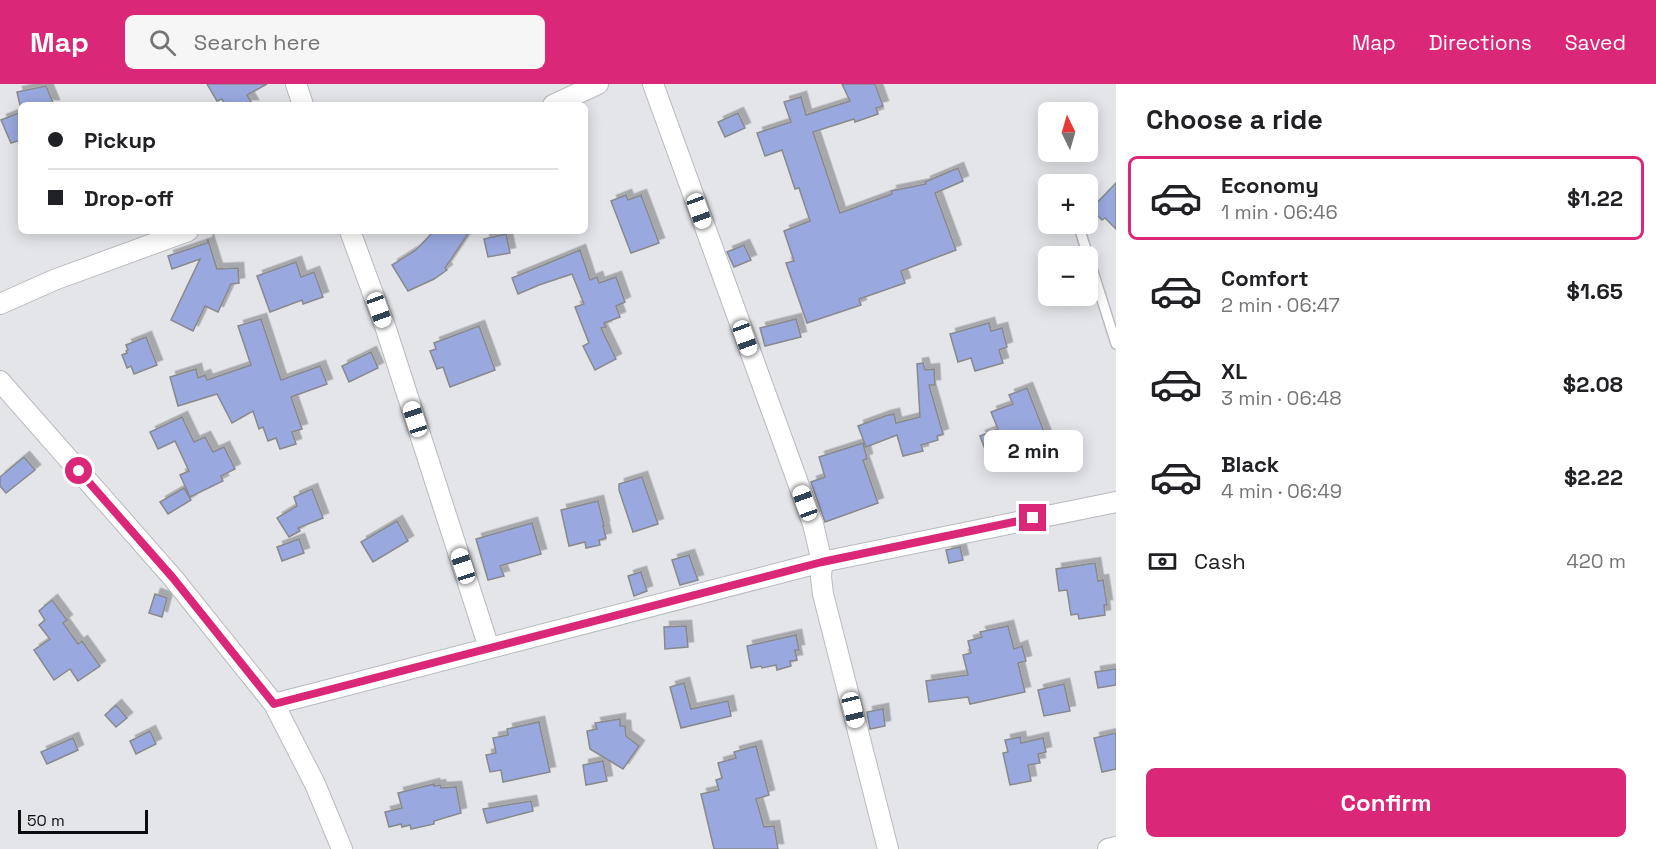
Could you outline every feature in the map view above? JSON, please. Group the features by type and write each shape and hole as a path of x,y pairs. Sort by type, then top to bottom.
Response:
{"street":[{"path":"296,84 302,102"},
{"path":"560,102 598,84"},
{"path":"653,84 813,524 822,562 823,594 888,849"},
{"path":"0,304 54,280 180,234"},
{"path":"351,234 386,329 489,648"},
{"path":"0,381 173,578 274,704 315,784 342,849"},
{"path":"274,704 822,562 1116,502"},
{"path":"1108,849 1116,847"}],"lane":[{"path":"1081,234 1116,344"}],"building":[{"path":"207,84 267,84 247,95 251,102 224,102 222,99 217,101"},
{"path":"842,84 875,84 883,106 876,108 878,114 813,132 840,213 892,194 891,191 926,184 925,182 958,168 963,181 935,193 956,250 901,271 905,283 859,299 861,305 807,323 786,263 794,261 784,231 810,221 799,188 795,189 782,150 765,156 757,133 791,122 784,102 801,97 806,115 850,101"},
{"path":"46,86 53,102 19,102 17,92"},
{"path":"18,113 18,141 11,143 1,120"},
{"path":"738,113 745,128 725,137 718,122"},
{"path":"1116,183 1116,229 1105,218 1102,220 1098,216 1098,202"},
{"path":"626,195 628,200 641,195 659,243 631,253 611,201"},
{"path":"431,234 468,234 445,268 447,270 408,291 392,265 416,250"},
{"path":"506,234 510,253 488,257 484,239"},
{"path":"208,240 217,269 238,268 239,283 231,284 218,312 205,306 193,331 171,320 200,259 172,269 168,256 207,243"},
{"path":"744,245 751,260 734,267 727,252"},
{"path":"580,250 590,280 597,277 599,283 616,277 625,302 616,306 620,317 604,323 606,327 601,328 616,359 595,370 583,346 589,343 575,307 584,304 572,274 518,294 512,278"},
{"path":"296,262 301,277 314,272 323,297 303,304 302,300 270,312 257,276"},
{"path":"261,319 281,380 320,366 327,384 291,397 302,429 292,432 296,444 280,449 276,438 268,441 263,427 259,429 253,411 232,423 217,394 178,406 170,377 196,369 198,378 205,375 207,380 251,365 238,326"},
{"path":"796,319 801,337 765,346 760,328"},
{"path":"989,323 991,331 1002,328 1007,347 999,350 1003,363 975,371 971,358 958,362 950,334"},
{"path":"479,326 495,370 450,387 443,367 437,369 430,351 436,349 434,343"},
{"path":"146,337 157,365 134,374 131,366 127,368 122,355 127,353 126,345"},
{"path":"371,352 378,368 349,382 342,366"},
{"path":"923,363 925,370 934,369 935,385 929,385 943,434 937,436 938,440 921,445 923,451 903,456 897,435 866,447 858,426 894,414 896,423 920,417 917,364"},
{"path":"1027,388 1048,442 1021,452 1020,448 989,460 980,436 998,429 991,412 1013,404 1009,395"},
{"path":"182,417 194,442 205,437 213,452 224,447 235,469 221,476 223,481 190,497 180,475 189,471 175,441 158,449 150,432"},
{"path":"863,443 867,459 863,460 878,503 825,522 811,482 825,477 819,457"},
{"path":"24,457 35,470 6,493 0,486 0,477"},
{"path":"642,477 658,524 633,532 619,484"},
{"path":"184,488 191,500 168,514 160,502"},
{"path":"312,489 323,518 298,528 300,531 289,537 277,518 297,506 294,497"},
{"path":"598,501 606,538 599,540 600,545 586,548 585,542 569,546 561,510"},
{"path":"397,521 408,541 373,562 361,542"},
{"path":"532,523 541,554 500,566 504,576 488,580 476,539"},
{"path":"299,539 304,553 282,561 277,547"},
{"path":"960,547 963,560 949,563 946,550"},
{"path":"689,555 698,580 680,585 672,560"},
{"path":"1095,563 1098,581 1103,580 1107,605 1104,605 1105,615 1079,619 1078,614 1071,615 1067,590 1059,591 1056,569"},
{"path":"641,572 647,591 634,596 628,576"},
{"path":"155,594 167,598 162,617 149,613"},
{"path":"52,600 67,620 63,623 78,644 82,641 100,666 78,681 70,669 54,680 34,650 50,639 39,625 45,620 39,611"},
{"path":"686,626 688,647 665,649 664,627"},
{"path":"1008,626 1014,649 1022,646 1026,661 1018,663 1025,692 970,704 968,697 929,702 926,681 968,675 963,655 971,653 968,641 982,637 980,632"},
{"path":"796,635 799,650 795,650 797,660 790,661 791,666 777,670 776,665 751,668 747,646"},
{"path":"1116,669 1116,685 1098,688 1095,672"},
{"path":"684,683 691,709 728,701 731,716 681,728 670,687"},
{"path":"1064,684 1070,711 1044,716 1038,690"},
{"path":"116,705 127,718 116,727 105,715"},
{"path":"883,709 885,726 870,729 867,712"},
{"path":"620,719 620,726 625,726 626,736 639,746 623,769 590,749 587,731 597,729 595,723"},
{"path":"539,722 550,772 503,782 501,770 490,772 486,755 496,753 493,738 508,735 507,729"},
{"path":"150,731 156,744 136,754 130,741"},
{"path":"1116,733 1116,769 1102,772 1094,738"},
{"path":"1020,737 1021,743 1043,738 1046,752 1038,754 1040,763 1028,765 1031,781 1010,785 1003,753 1008,752 1005,740"},
{"path":"73,738 78,750 47,764 41,752"},
{"path":"756,746 769,795 756,799 764,827 774,826 778,849 714,849 701,794 719,790 716,780 722,778 718,763 736,758 734,752"},
{"path":"603,761 607,781 586,785 583,765"},
{"path":"434,784 434,786 440,785 441,788 456,787 461,813 434,821 434,824 411,829 410,825 402,827 401,824 389,827 385,812 402,808 398,793"},
{"path":"531,801 533,811 487,823 483,809"}],"route":[{"path":"79,471 173,578 274,704 822,562 1033,518"}]}
